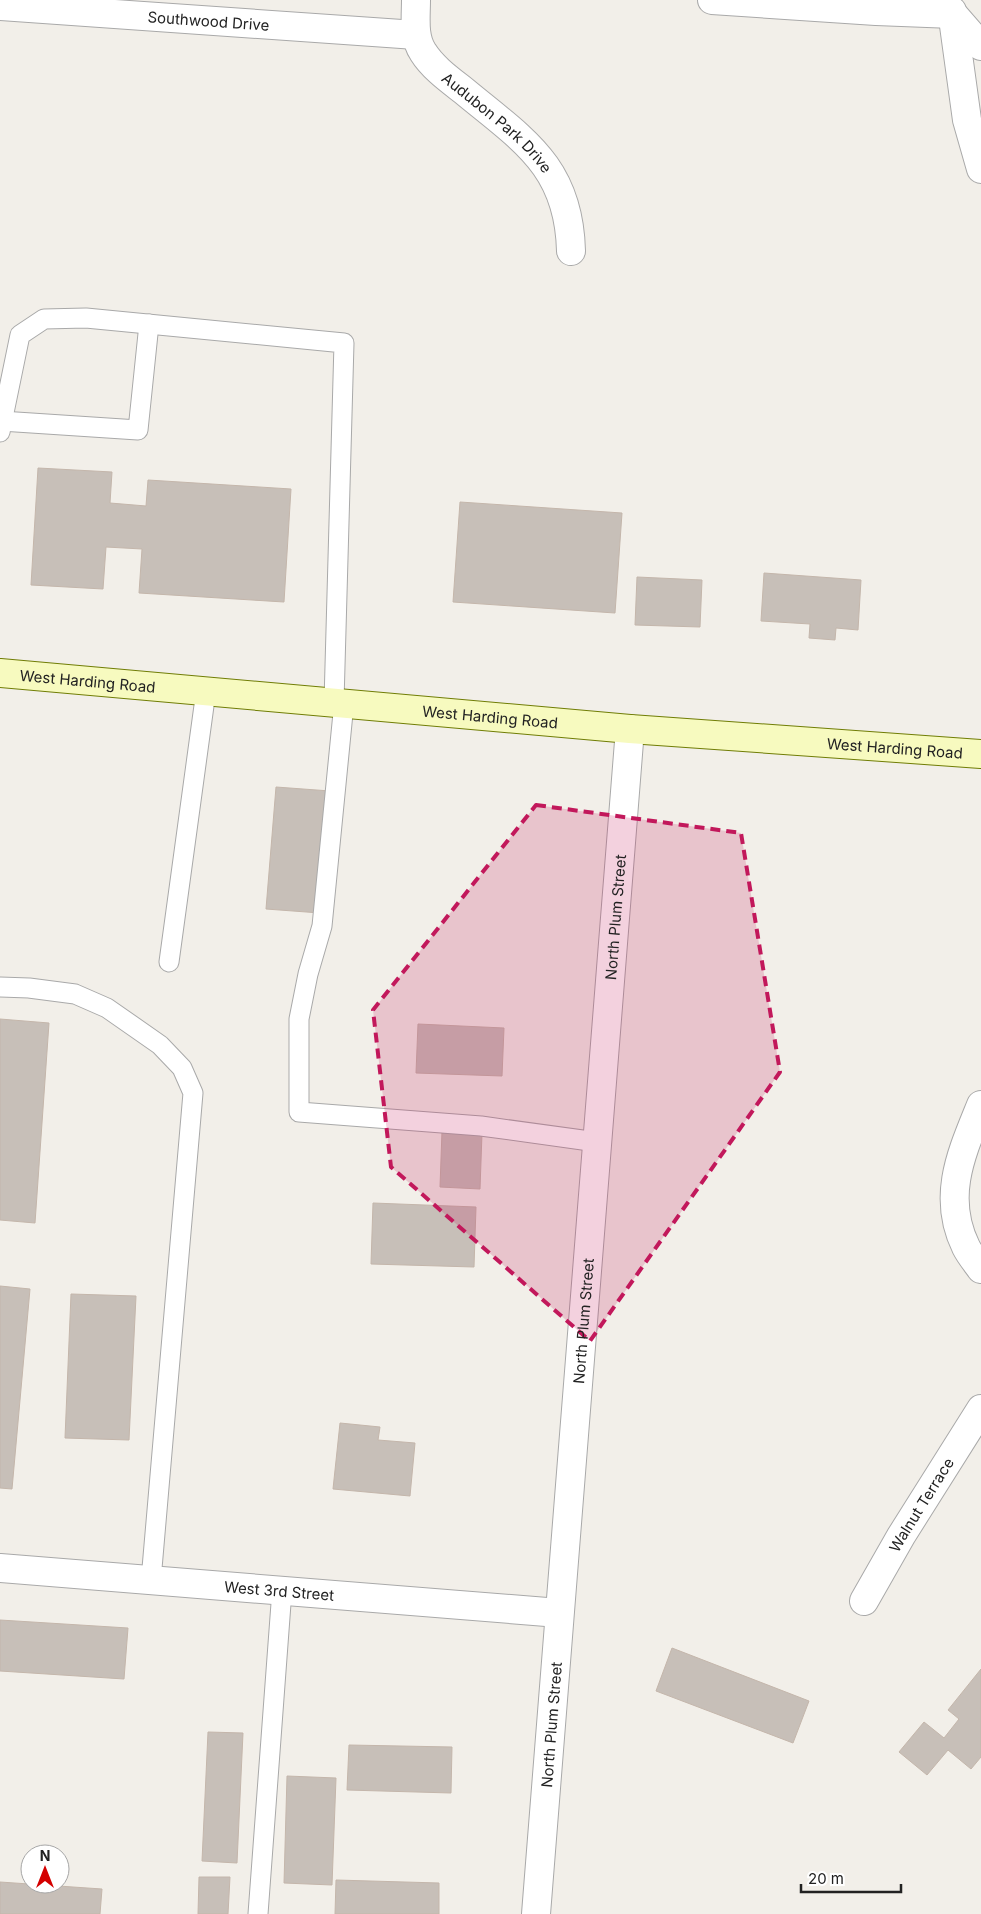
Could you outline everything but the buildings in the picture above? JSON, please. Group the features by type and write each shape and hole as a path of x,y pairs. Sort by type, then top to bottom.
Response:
{"street":[{"name":"Audubon Park Drive","path":"416,0 416,35 422,52 441,73 526,142 549,168 564,197 571,232 571,251"},
{"path":"712,0 876,11 952,7"},
{"name":"Southwood Drive","path":"0,6 416,35"},
{"path":"952,7 981,46"},
{"path":"952,7 967,120 981,169"},
{"name":"West Harding Road","path":"0,673 630,728 981,754"},
{"name":"North Plum Street","path":"536,1914 630,728"},
{"path":"981,1105 960,1159 954,1191 956,1220 966,1247 981,1270"},
{"name":"Walnut Terrace","path":"864,1601 901,1536 981,1409"},
{"name":"West 3rd Street","path":"0,1568 559,1613"}],"lane":[{"path":"149,324 138,430 1,427 20,335 44,319 86,318 149,324 344,343 339,703 322,926 308,974 299,1019 299,1112 481,1126 597,1142"},
{"path":"169,962 206,691"},
{"path":"0,987 29,988 75,994 107,1008 160,1046 182,1068 193,1093 151,1580"},
{"path":"258,1914 282,1590"}],"highlighted area":[{"path":"536,805 741,833 780,1072 590,1341 391,1167 373,1010"}]}
